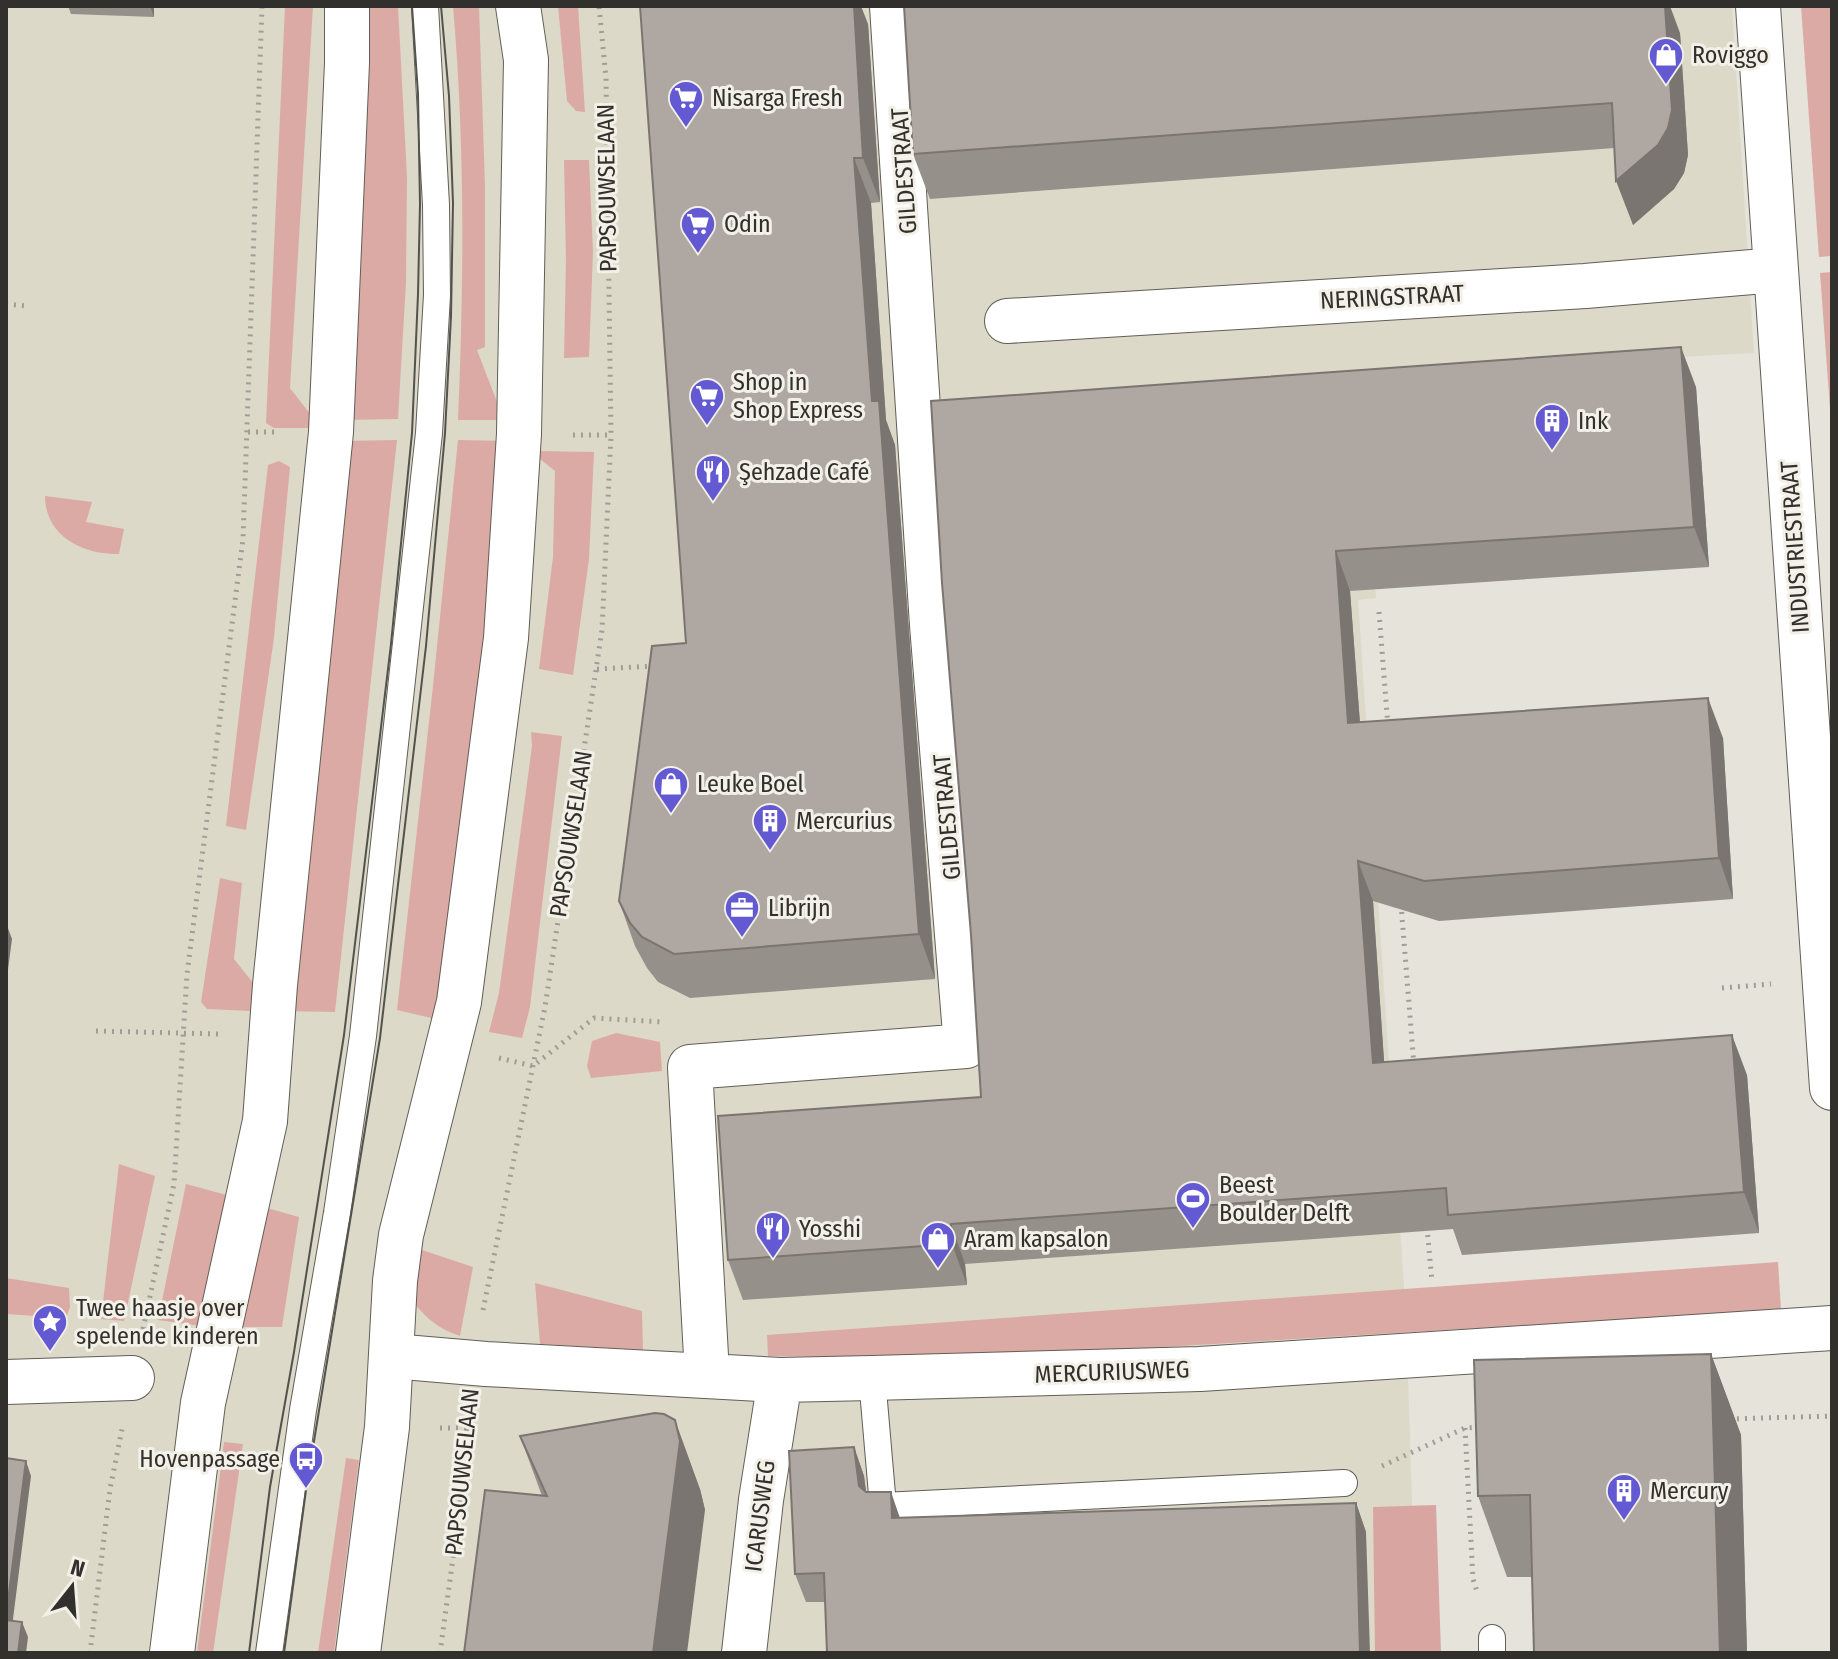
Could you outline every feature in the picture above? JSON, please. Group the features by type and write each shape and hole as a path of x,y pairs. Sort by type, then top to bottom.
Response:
{"street":[{"path":"172,1653 203,1403 265,1121 275,985 331,432 347,6"},
{"path":"358,1653 381,1484 401,1235 459,1002 506,638 519,419 526,60 518,6"},
{"name":"GILDESTRAAT","path":"707,1374 690,1067 966,1046 932,625 892,6"},
{"name":"INDUSTRIESTRAAT","path":"1758,6 1832,1084"},
{"name":"NERINGSTRAAT","path":"1007,321 1585,286 1776,270"},
{"name":"MERCURIUSWEG","path":"392,1356 780,1380 1200,1369 1832,1328"},
{"path":"6,1382 132,1378"},
{"name":"ICARUSWEG","path":"744,1653 761,1500 780,1380"}],"lane":[{"path":"269,1653 312,1352 337,1213 363,1036 429,433 437,295 436,205 425,6"},
{"path":"872,1378 883,1506 1344,1483"}],"path":[{"path":"90,1653 110,1489 174,1184 187,974 243,539 262,6"},
{"name":"PAPSOUWSELAAN","path":"440,1653 462,1492 473,1363 545,1007 602,630 611,435 606,78 599,6"},
{"path":"6,304 27,306"},
{"path":"1379,612 1389,737"},
{"path":"597,669 657,666"},
{"path":"1400,892 1415,1079"},
{"path":"1722,988 1764,985"},
{"path":"1427,1220 1432,1282"},
{"path":"1720,1420 1832,1416"},
{"path":"1344,1483 1465,1428 1481,1427"},
{"path":"1465,1428 1473,1579 1492,1646"}],"shaded area":[{"path":"6,6 1732,6 1754,353 1358,374 1376,598 1358,600 1406,1317 1417,1653 6,1653"},
{"path":"285,6 313,6 290,388 314,419 314,428 274,428 266,423"},
{"path":"363,6 398,6 407,177 406,282 398,419 343,420"},
{"path":"453,6 479,6 485,186 485,347 477,350 504,420 458,420 462,213 460,109"},
{"path":"558,6 578,6 585,112 576,111 567,101"},
{"path":"1801,6 1832,6 1832,256 1819,257"},
{"path":"564,160 589,160 593,252 589,357 564,358"},
{"path":"1832,272 1832,436 1820,273"},
{"path":"397,440 335,1012 283,1011 343,441"},
{"path":"458,440 509,441 440,1020 397,1010"},
{"path":"537,451 594,452 589,559 573,675 539,669 553,557 555,471 540,459"},
{"path":"279,461 290,467 274,638 246,830 226,826 268,465"},
{"path":"45,496 92,502 86,522 124,529 119,554 92,551 68,540 52,522"},
{"path":"531,732 562,736 530,1007 522,1038 489,1032 499,993 532,746"},
{"path":"220,878 242,883 234,959 254,984 250,1011 207,1009 201,1002"},
{"path":"616,1033 660,1042 662,1071 591,1078 587,1066 592,1041"},
{"path":"119,1164 155,1176 124,1321 101,1319"},
{"path":"186,1184 234,1197 209,1327 158,1320"},
{"path":"267,1208 299,1217 282,1327 237,1327"},
{"path":"416,1248 473,1267 460,1336 434,1323 413,1302"},
{"path":"1778,1262 1781,1310 1029,1355 933,1358 768,1356 767,1335"},
{"path":"6,1278 69,1288 70,1307 66,1318 6,1314"},
{"path":"535,1283 642,1311 643,1350 540,1344"},
{"path":"224,1442 243,1444 213,1653 197,1653"},
{"path":"346,1458 359,1460 334,1653 318,1653"},
{"path":"1436,1505 1441,1653 1375,1653 1373,1507"}],"building":[{"path":"640,6 854,6 863,158 854,158 872,401 879,401 919,934 674,954 642,937 630,923 619,901 652,646 686,643"},
{"path":"904,6 1665,6 1672,110 1668,128 1658,145 1616,181 1612,103 913,154"},
{"path":"1681,347 1694,527 1336,551 1348,723 1708,698 1719,858 1424,881 1358,861 1373,1063 1732,1035 1744,1192 1448,1215 1446,1188 951,1224 952,1244 728,1260 718,1116 981,1097 931,401"},
{"name":"Mercury","path":"1711,1354 1720,1653 1534,1653 1530,1495 1478,1496 1474,1360"},
{"path":"655,1413 675,1420 680,1441 653,1653 464,1653 485,1490 547,1496 520,1436"},
{"path":"854,1447 859,1486 866,1492 891,1492 892,1518 1356,1503 1360,1653 827,1653 824,1573 795,1574 789,1451"},
{"path":"6,1458 26,1461 6,1616"},
{"path":"6,1620 22,1622 18,1653 6,1653"}],"tram line":[{"path":"249,1653 270,1487 344,1035 391,644 412,433 420,204 418,94 412,6"},
{"path":"284,1653 306,1490 380,1038 426,646 445,433 451,316 453,203 449,96 441,6"}],"place":[{"name":"Roviggo","path":"1666,86"},
{"name":"Nisarga Fresh","path":"686,129"},
{"name":"Odin","path":"698,255"},
{"name":"Shop in Shop Express","path":"707,427"},
{"name":"Ink","path":"1552,452"},
{"name":"Şehzade Café","path":"713,503"},
{"name":"Leuke Boel","path":"671,815"},
{"name":"Mercurius","path":"770,852"},
{"name":"Librijn","path":"742,939"},
{"name":"Beest Boulder Delft","path":"1193,1230"},
{"name":"Yosshi","path":"773,1260"},
{"name":"Aram kapsalon","path":"938,1270"},
{"name":"Twee haasje over spelende kinderen","path":"50,1353"},
{"name":"Hovenpassage","path":"306,1490"},
{"name":"Mercury","path":"1624,1522"}]}
